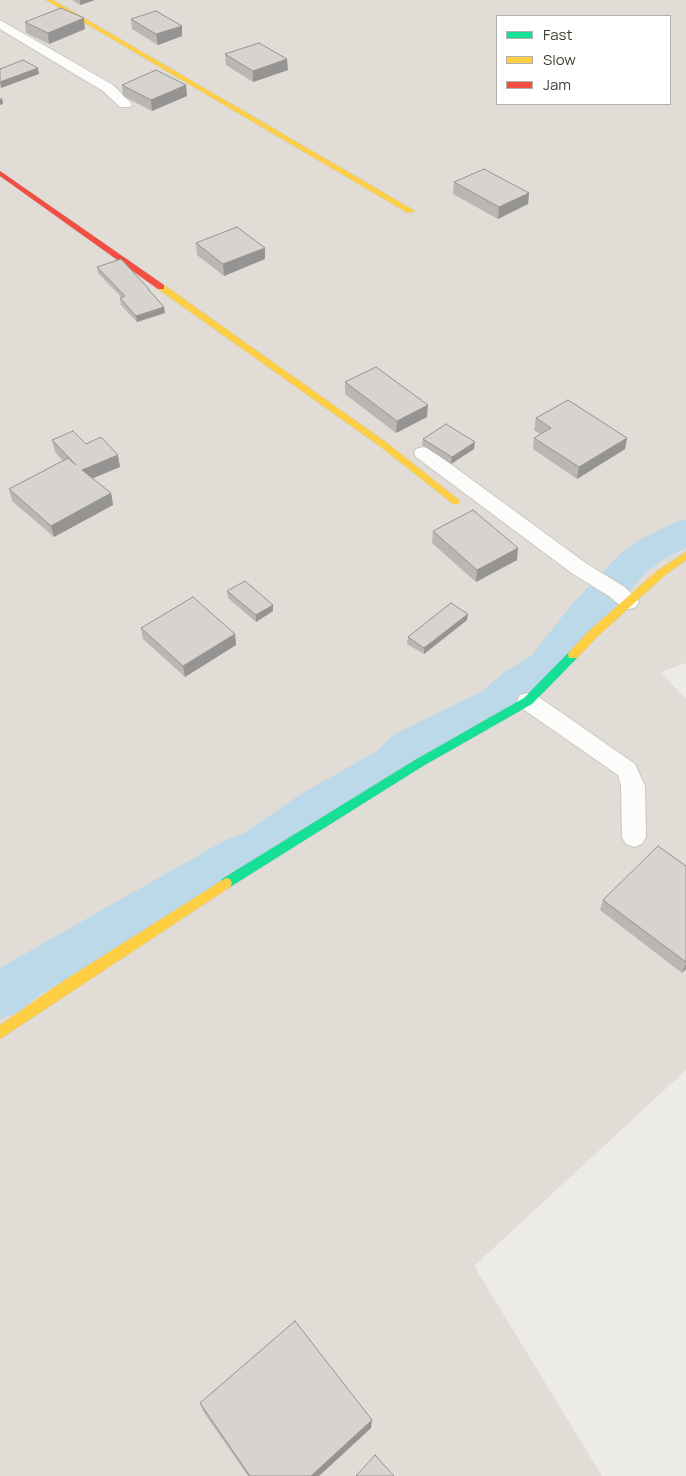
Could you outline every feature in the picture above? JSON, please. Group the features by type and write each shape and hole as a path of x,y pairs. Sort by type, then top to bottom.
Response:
{"street":[{"path":"49,0 411,211"},
{"path":"0,173 384,445 456,502"},
{"path":"0,1033 70,984 292,842 419,763 528,701 594,633 622,596 661,573 686,555"}],"lane":[{"path":"0,24 108,88 125,104"},
{"path":"423,453 580,569 622,596"},
{"path":"528,701 627,770 633,786 634,837"}],"shaded area":[{"path":"0,0 686,0 686,663 660,672 686,699 686,1070 474,1266 602,1476 0,1476"}],"building":[{"path":"61,8 84,18 48,33 25,22"},
{"path":"156,11 182,26 156,34 131,19"},
{"path":"259,43 287,59 253,71 225,54"},
{"path":"23,60 38,68 0,82 0,69"},
{"path":"156,70 186,85 151,100 122,85"},
{"path":"484,169 529,193 499,207 454,182"},
{"path":"237,227 265,248 223,264 196,243"},
{"path":"121,259 164,307 136,316 120,298 125,296 97,267"},
{"path":"376,367 428,405 397,421 345,382"},
{"path":"568,400 627,438 579,467 534,438 551,428 536,418"},
{"path":"446,424 475,442 452,457 423,439"},
{"path":"73,431 86,444 101,437 118,455 82,470 111,493 51,526 9,489 68,458 76,465 52,440"},
{"path":"473,510 518,548 477,570 433,531"},
{"path":"245,581 273,605 256,615 227,591"},
{"path":"193,597 235,634 183,666 141,628"},
{"path":"451,603 468,614 424,648 408,637"},
{"path":"658,846 686,866 686,962 603,900"},
{"path":"295,1321 372,1420 311,1476 250,1476 200,1403"},
{"path":"375,1455 394,1476 356,1476"}],"waterway":[{"path":"0,997 22,980 238,855 262,845 317,807 392,763 409,746 496,703 519,683 545,667 587,613 634,562 654,548 686,532"}],"traffic: fast":[{"path":"226,883 419,763 528,701 573,655"}],"traffic: slow":[{"path":"49,0 411,211"},
{"path":"161,287 384,445 456,502"},
{"path":"573,655 594,633 661,573 686,555"},
{"path":"0,1033 70,984 226,883"}],"traffic: jam":[{"path":"0,173 161,287"}]}
